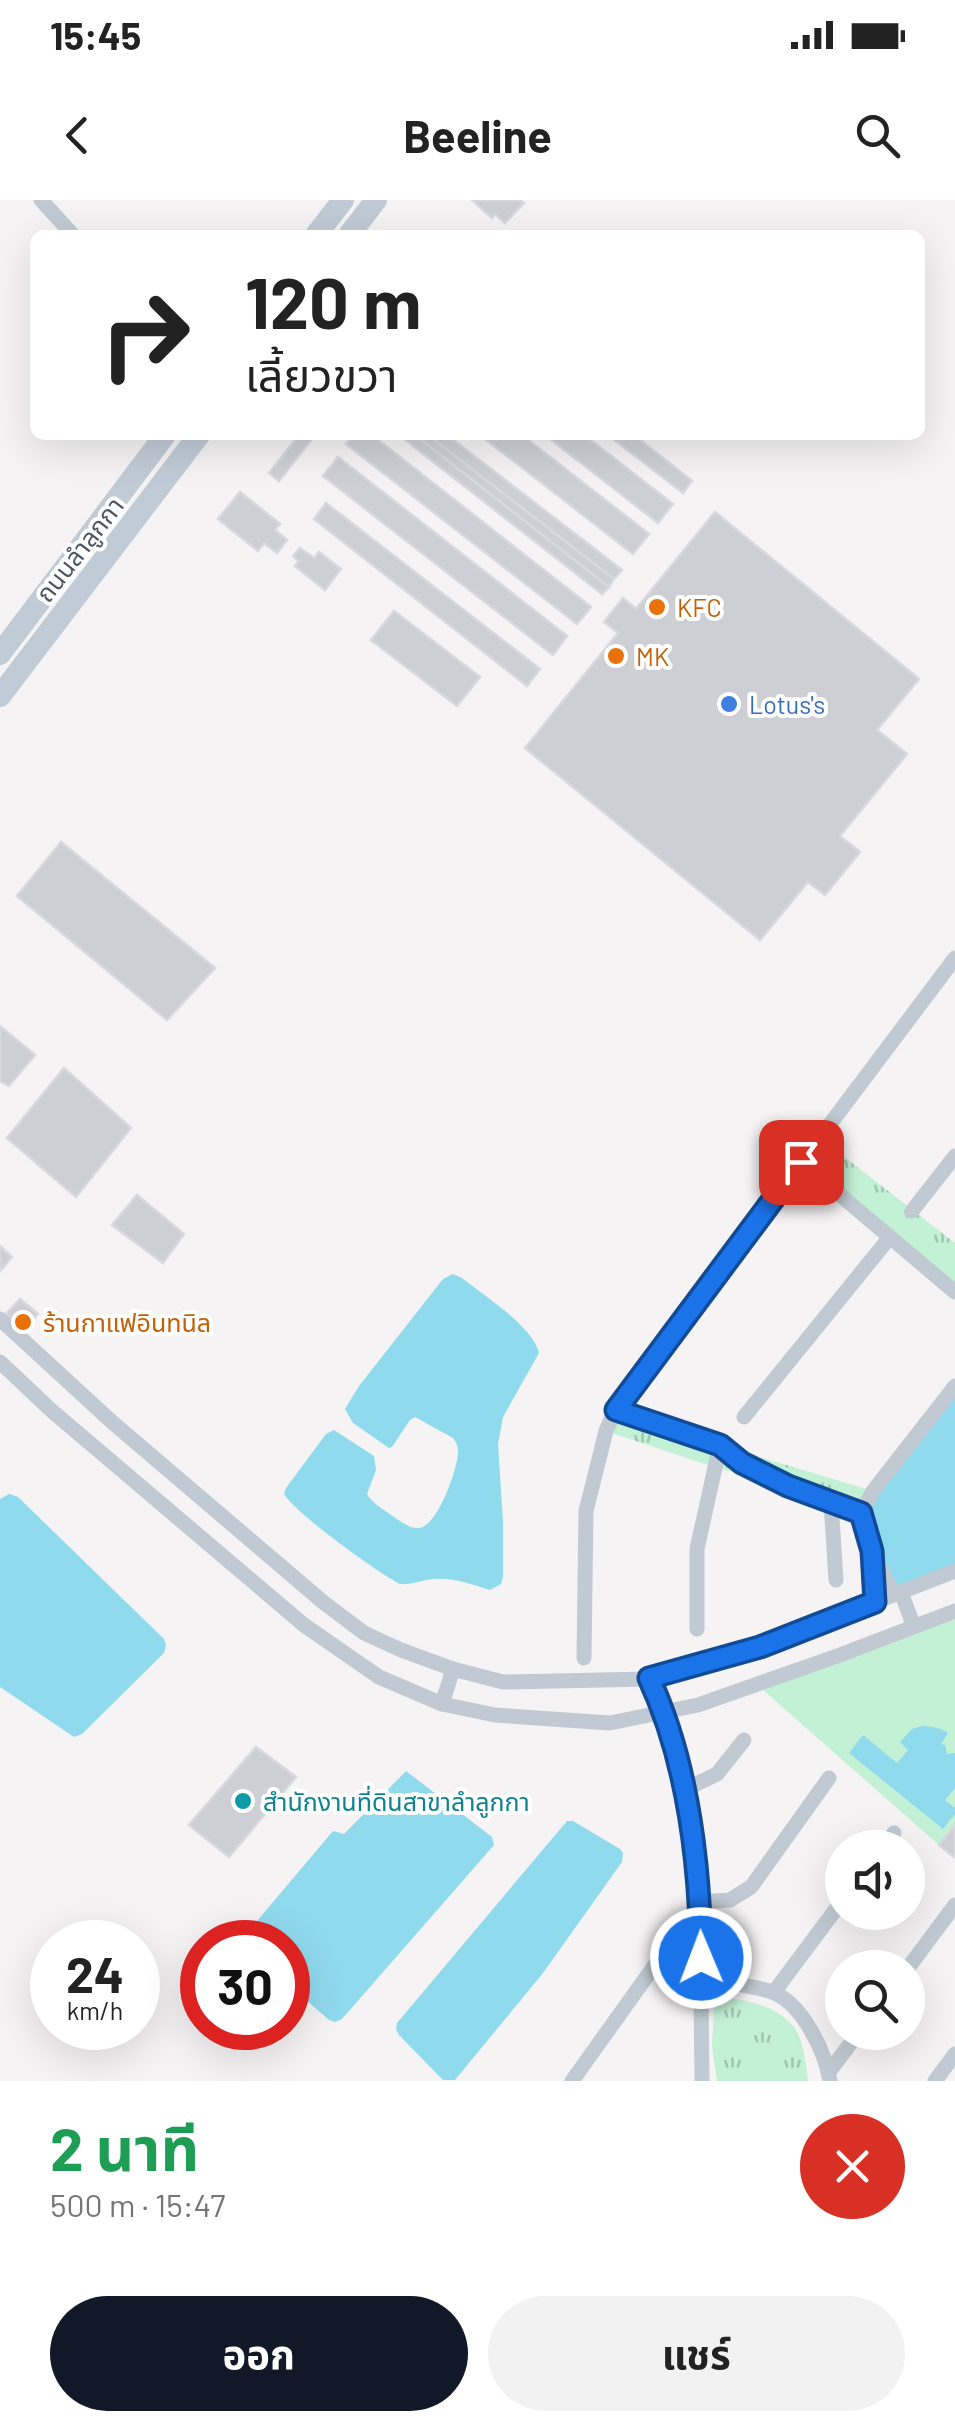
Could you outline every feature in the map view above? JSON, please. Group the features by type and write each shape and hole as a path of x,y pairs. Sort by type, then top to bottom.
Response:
{"main road":[{"path":"320,230 343,200"},
{"path":"353,230 376,200"},
{"name":"ถนนลำลูกกา","path":"0,654 161,440"},
{"name":"ถนนลำลูกกา","path":"0,696 195,440"}],"street":[{"path":"41,200 68,230"},
{"path":"584,1658 586,1512 606,1430 616,1410 955,958"},
{"path":"912,1211 955,1156"},
{"path":"801,1162 955,1292"},
{"path":"744,1417 890,1237"},
{"path":"0,1319 112,1422 322,1602 364,1633 453,1669 503,1682 649,1678 760,1647 955,1571"},
{"path":"0,1362 52,1411 304,1625 378,1678 442,1704 496,1715 610,1723 713,1700 955,1611"},
{"path":"875,1602 872,1551 861,1513 873,1491 955,1386"},
{"path":"616,1410 720,1445 742,1463 772,1478 861,1513"},
{"path":"697,1630 697,1549 720,1445"},
{"path":"831,1502 836,1580"},
{"path":"872,1551 914,1627"},
{"path":"442,1704 453,1669"},
{"path":"649,1678 665,1712 684,1790 700,1902 701,1958"},
{"path":"496,1715 503,1682"},
{"path":"684,1790 717,1774 744,1740"},
{"path":"700,1902 730,1900 750,1886 830,1778"},
{"path":"572,2081 700,1902"},
{"path":"921,1950 955,1904"},
{"path":"774,1992 825,1924"},
{"path":"701,1958 714,1959 724,1968 726,1982 712,1998 701,1999 687,1990 684,1976 690,1964 701,1958"},
{"path":"726,1982 774,1992 796,2008 830,2077"},
{"path":"701,1999 702,2081"},
{"path":"830,2077 847,2050"},
{"path":"935,2081 955,2054"}],"green space":[{"path":"820,1138 955,1243 955,1289 801,1162"},
{"path":"615,1410 873,1491 861,1513 787,1486 714,1467 606,1431"},
{"path":"955,1618 955,1859 925,1830 763,1690"},
{"path":"724,1998 765,2006 791,2024 801,2043 808,2081 717,2081 712,2046 714,2007"}],"water":[{"path":"453,1274 518,1322 539,1353 503,1417 498,1444 503,1577 501,1584 490,1590 448,1579 400,1584 338,1542 284,1494 326,1434 334,1430 374,1456 376,1470 367,1494 375,1503 412,1527 426,1525 433,1518 457,1461 458,1448 453,1438 415,1417 389,1448 353,1423 345,1409 443,1279"},
{"path":"955,1389 955,1566 894,1592 866,1517 873,1491"},
{"path":"9,1494 18,1497 166,1645 164,1653 82,1734 74,1737 0,1687 0,1499"},
{"path":"922,1726 948,1733 941,1744 947,1754 955,1753 955,1788 945,1800 955,1808 955,1814 943,1829 849,1753 863,1735 897,1763 908,1750 900,1742 912,1729"},
{"path":"406,1771 492,1837 494,1845 342,2019 335,2022 310,2003 310,1920 258,1920 333,1831 344,1834"},
{"path":"567,1821 620,1849 622,1862 543,1973 455,2080 443,2080 399,2035 397,2023"}],"building":[{"path":"472,200 524,203 505,223 495,214 492,218"},
{"path":"295,440 311,440 279,481 269,473"},
{"path":"349,440 378,440 591,607 577,624 346,444"},
{"path":"405,440 421,440 609,587 602,594"},
{"path":"421,440 434,440 614,579 609,587"},
{"path":"434,440 453,440 622,570 614,579"},
{"path":"486,440 528,440 649,534 633,554"},
{"path":"551,440 590,440 673,504 658,523"},
{"path":"614,440 640,440 692,481 683,493"},
{"path":"338,457 567,636 553,655 323,476"},
{"path":"240,492 280,524 275,530 287,540 277,553 264,543 258,551 218,519"},
{"path":"326,503 540,669 527,686 314,519"},
{"name":"Lotus's","path":"715,512 919,679 877,730 907,754 840,836 860,852 825,895 808,882 760,940 525,748 618,633 604,622 623,598 636,609"},
{"path":"300,548 314,558 319,552 341,569 325,590 295,566 299,561 293,556"},
{"path":"394,611 480,677 457,706 371,640"},
{"path":"61,842 215,968 167,1020 17,896"},
{"path":"0,1026 35,1055 9,1086 0,1081"},
{"path":"64,1068 131,1128 76,1197 7,1138"},
{"path":"137,1195 184,1234 163,1263 112,1225"},
{"path":"0,1246 12,1257 0,1271"},
{"name":"ร้านกาแฟอินทนิล","path":"20,1299 38,1314 24,1330 6,1314"},
{"name":"สำนักงานที่ดินสาขาลำลูกกา","path":"256,1747 296,1777 229,1857 189,1825"},
{"path":"955,1825 955,1858 939,1845"}],"place":[{"name":"KFC","path":"657,607"},
{"name":"MK","path":"616,656"},
{"name":"Lotus's","path":"729,704"},
{"name":"ร้านกาแฟอินทนิล","path":"23,1322"},
{"name":"สำนักงานที่ดินสาขาลำลูกกา","path":"243,1801"}],"route":[{"path":"701,1958 700,1902 684,1790 665,1712 649,1678 760,1647 875,1602 872,1551 861,1513 788,1486 742,1463 720,1445 616,1410 801,1162"}]}
